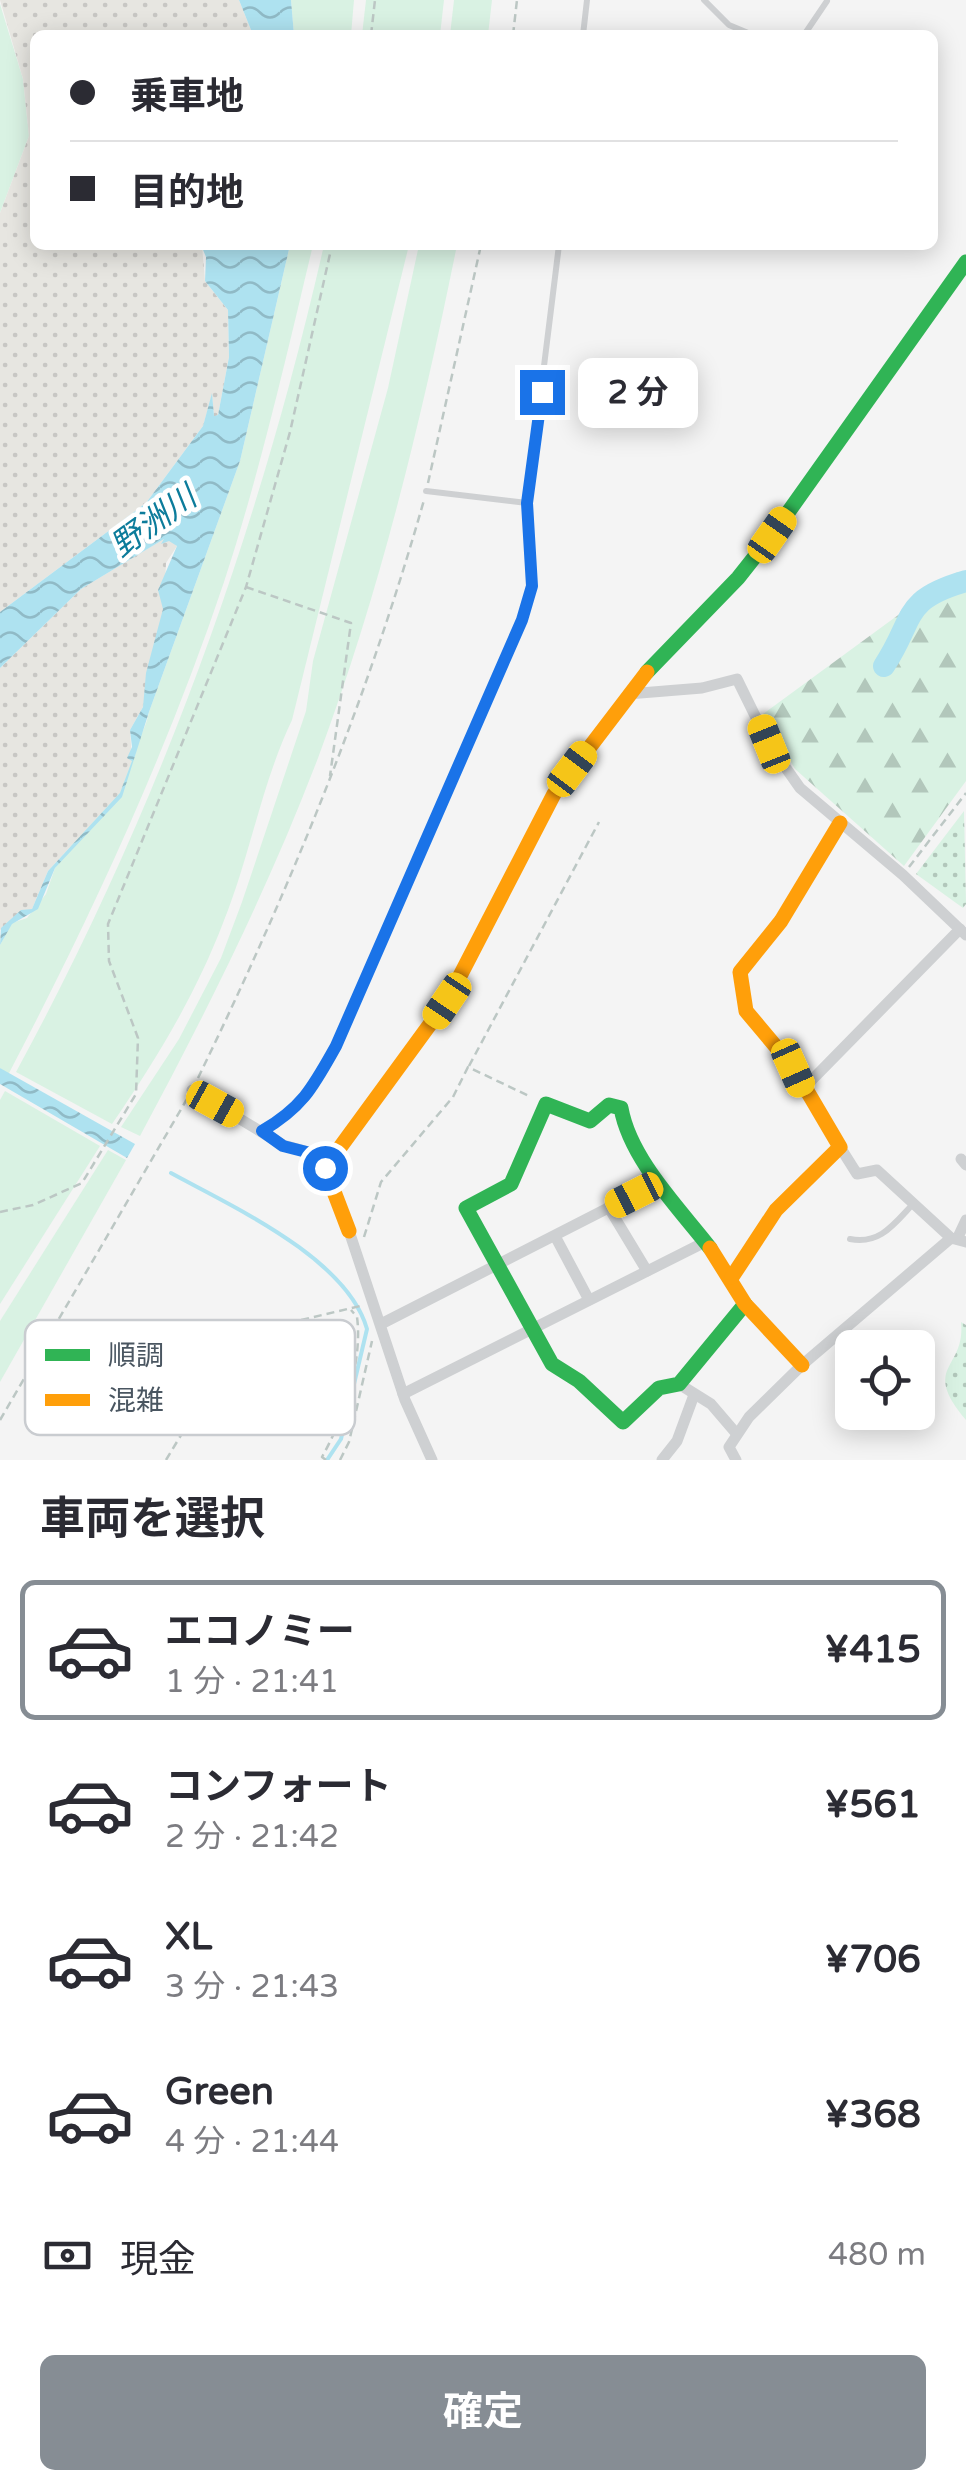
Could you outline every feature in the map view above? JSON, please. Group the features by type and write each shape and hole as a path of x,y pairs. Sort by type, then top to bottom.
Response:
{"street":[{"path":"432,1460 403,1394 383,1323 325,1168 392,1082 447,1001 554,794 628,694 772,535 966,262"},
{"path":"628,694 702,688 736,679 781,764 800,788 903,874 963,932 803,1089"},
{"path":"840,823 781,922 740,972 746,1011 793,1068 857,1174 878,1170 958,1239"},
{"path":"192,1090 283,1146 330,1158"},
{"path":"745,1304 679,1384 659,1388 622,1422 579,1380 552,1364 466,1208 510,1184 546,1104 590,1120 609,1105 621,1108 624,1126 659,1182 732,1278 745,1304 802,1365"},
{"path":"732,1278 776,1210 840,1147"},
{"path":"383,1323 659,1182"},
{"path":"609,1208 647,1271"},
{"path":"736,1460 729,1447 735,1432 802,1365 958,1239 966,1220"},
{"path":"555,1236 589,1300"},
{"path":"403,1394 705,1242"},
{"path":"679,1384 724,1416 735,1432"},
{"path":"662,1460 677,1441 694,1395"}],"lane":[{"path":"584,30 587,0"},
{"path":"704,0 729,25 741,30"},
{"path":"807,30 827,1"},
{"path":"262,1131 291,1114 306,1099 336,1046 464,760 532,586 527,503 557,250"},
{"path":"426,491 527,503"},
{"path":"850,1239 862,1242 883,1234 914,1203"}],"path":[{"path":"372,30 375,0"},
{"path":"514,30 517,0"},
{"path":"0,1212 34,1205 82,1183 136,1094 138,1038 109,961 108,924 246,587 290,432 331,250"},
{"path":"58,1320 192,1090 292,879 330,782 426,491 480,250"},
{"path":"246,587 351,623 330,782"},
{"path":"903,874 966,793"},
{"path":"358,1255 381,1182 453,1096 600,822"},
{"path":"468,1067 546,1104"},
{"path":"301,1320 362,1306"},
{"path":"351,1308 358,1318 355,1354"},
{"path":"355,1415 372,1338 383,1323"},
{"path":"0,1420 25,1377"},
{"path":"166,1460 181,1435"},
{"path":"325,1459 334,1435"},
{"path":"340,1460 351,1435"}],"green space":[{"path":"291,0 354,0 351,30 294,30"},
{"path":"366,0 444,0 441,30 363,30"},
{"path":"454,0 492,0 489,30 451,30"},
{"path":"0,4 23,79 29,136 0,213"},
{"path":"289,250 312,250 261,457 202,646 126,833 8,1075 0,1068 0,945 12,923 27,918 46,894 55,868 135,756 240,461"},
{"path":"323,250 408,250 292,720 232,898 187,1002 112,1124 16,1072 115,873 158,772 235,565 298,353"},
{"path":"418,250 456,250 414,440 380,568 318,758 257,903 140,1136 121,1127 179,1039 221,958 306,711 313,661 388,388"},
{"path":"957,572 966,576 966,781 904,866 795,769 763,714"},
{"path":"964,811 966,904 963,908 916,874"},
{"path":"5,1091 100,1146 0,1304 0,1100"},
{"path":"108,1150 126,1160 35,1320 25,1320 25,1338 0,1382 0,1321"},
{"path":"961,1322 966,1325 966,1420 953,1402 946,1377 961,1338"}],"sand":[{"path":"0,0 239,0 251,30 30,30 30,250 202,250 205,281 228,310 229,357 218,415 214,417 212,395 203,426 146,503 0,612 0,213 29,136 23,79"},
{"path":"167,537 177,546 166,563 164,609 143,707 130,730 132,760 120,793 48,871 32,909 0,930 0,668 81,589"}],"water":[{"path":"239,0 291,0 294,30 251,30"},
{"name":"野洲川","path":"203,250 289,250 240,461 122,797 55,868 38,909 12,924 0,945 1,928 21,910 32,909 48,871 120,793 132,761 127,758 132,747 130,730 143,707 146,673 163,609 158,590 177,546 169,541 161,544 164,539 81,589 0,668 0,612 146,503 203,426 212,393 214,416 218,415 229,357 228,310 205,281"},
{"path":"0,1068 135,1144 127,1158 0,1084"}],"waterway":[{"path":"884,666 919,604 966,581"},
{"path":"171,1173 284,1237 336,1279 355,1303 367,1329 355,1380"},
{"path":"327,1460 342,1435"}],"traffic: fast":[{"path":"647,672 738,578 772,535 966,262"},
{"path":"710,1248 645,1164 634,1146 621,1108 609,1105 590,1121 546,1104 511,1184 466,1208 552,1364 579,1381 623,1422 659,1388 679,1384 745,1304"}],"traffic: slow":[{"path":"349,1231 325,1168 447,1001 554,794 647,672"},
{"path":"732,1277 776,1210 840,1147 793,1067 746,1011 740,972 781,921 840,823"},
{"path":"710,1248 745,1304 802,1365"}],"route":[{"path":"325,1168 330,1158 283,1146 262,1131 291,1114 306,1099 336,1046 522,620 532,586 527,503 542,392"}]}
